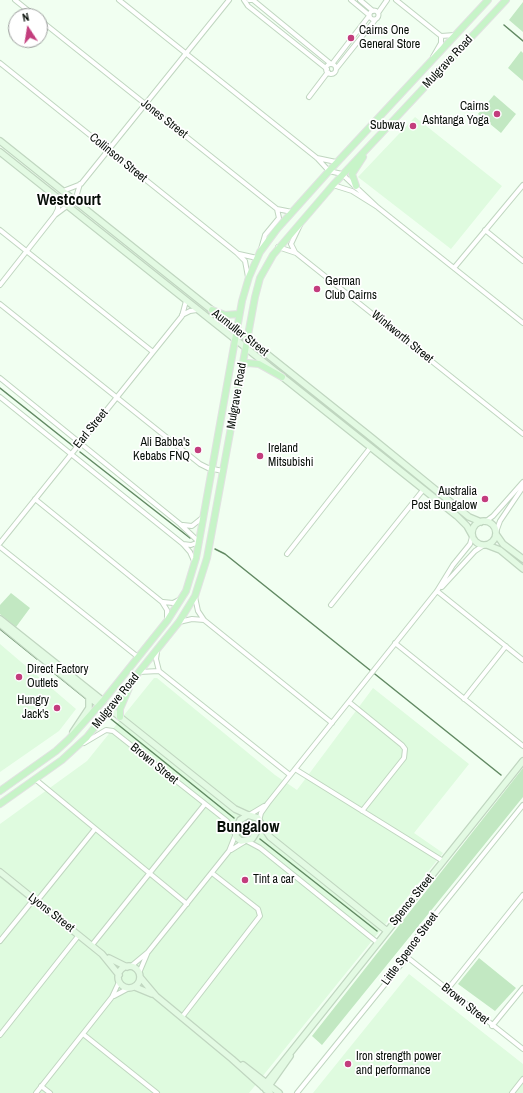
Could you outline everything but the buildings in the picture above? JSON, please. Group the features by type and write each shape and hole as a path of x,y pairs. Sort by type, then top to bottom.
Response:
{"main road":[{"name":"Mulgrave Road","path":"0,791 56,751 69,739 101,703 167,621 181,600 195,563 239,314 248,277 260,252 292,212 336,162 488,0"},
{"name":"Mulgrave Road","path":"0,804 78,746 110,709 179,622 195,596 207,558 247,338 260,278 278,247 342,174 503,1"},
{"path":"356,186 352,178 353,171 374,141"},
{"path":"212,310 225,315 239,314"},
{"path":"242,366 248,363 259,364 282,377"},
{"path":"120,717 120,709 133,679"},
{"name":"Brown Street","path":"101,703 110,709"}],"street":[{"path":"15,0 25,8"},
{"path":"119,0 316,158 329,171 342,174 376,206"},
{"path":"79,204 78,194 81,184 185,52 229,0"},
{"path":"244,0 248,6 327,71 332,73 378,18 375,12 360,0"},
{"path":"249,0 253,0 336,69"},
{"path":"248,6 253,0"},
{"path":"351,0 375,20"},
{"path":"309,97 327,71 327,66 331,64 369,16 381,7 387,0"},
{"path":"396,0 440,36 441,42 431,61"},
{"name":"Jones Street","path":"48,26 277,209 292,212"},
{"path":"440,36 457,34"},
{"name":"Collinson Street","path":"0,63 237,253"},
{"name":"Aumuller Street","path":"0,141 469,517 483,522"},
{"name":"Aumuller Street","path":"0,152 197,310 246,346 326,413 462,521 472,536"},
{"path":"316,158 336,162"},
{"path":"47,178 54,187 67,198 67,206 55,215"},
{"path":"63,191 81,184"},
{"path":"333,184 352,191 376,206 523,323"},
{"path":"454,268 523,185"},
{"path":"0,285 55,215 58,209 58,199"},
{"path":"260,252 265,235 279,218 277,209"},
{"path":"296,253 291,244 299,230 301,221"},
{"path":"0,230 153,352"},
{"path":"485,230 523,261"},
{"name":"Winkworth Street","path":"278,247 296,253 523,434"},
{"path":"237,253 257,258"},
{"path":"237,253 245,261 248,277"},
{"path":"150,260 158,270 170,280 171,284 168,287"},
{"name":"Earl Street","path":"182,316 186,301"},
{"path":"0,304 200,464 212,469 223,471"},
{"name":"Earl Street","path":"0,543 182,316 190,311 197,310"},
{"path":"0,378 180,524 199,542 191,545 183,544"},
{"path":"308,388 306,391 307,394 326,413"},
{"path":"0,403 2,398 183,544 192,554 195,563"},
{"path":"287,554 370,448"},
{"path":"437,591 453,565 470,544 473,528 494,515 523,482"},
{"path":"260,848 255,841 256,835 261,814 268,803 437,591 461,568 478,548 493,541 500,521 523,487"},
{"path":"331,605 423,490"},
{"path":"35,499 162,602 168,610 167,621"},
{"path":"180,524 192,526 204,516"},
{"path":"483,522 494,526 496,533 503,544 523,559"},
{"path":"472,536 476,542 502,552 523,569"},
{"path":"0,547 138,657"},
{"path":"437,591 523,660"},
{"path":"195,596 198,611 204,620 332,722"},
{"path":"162,602 173,603 181,600"},
{"name":"Brown Street","path":"0,619 101,703"},
{"path":"179,622 192,619 204,620"},
{"name":"Brown Street","path":"0,624 89,697 101,703"},
{"path":"395,643 523,746"},
{"path":"464,699 506,646"},
{"path":"157,650 156,659 159,671 290,775"},
{"path":"139,672 159,671"},
{"path":"69,739 87,711 89,697"},
{"path":"349,702 405,749 404,758 362,811"},
{"name":"Brown Street","path":"110,709 235,809 249,815"},
{"name":"Brown Street","path":"78,746 105,730 111,730 227,821 235,835"},
{"name":"Spence Street","path":"267,1088 275,1072 523,761"},
{"path":"295,769 443,861"},
{"path":"35,779 187,904"},
{"path":"227,821 233,824 239,822 268,803"},
{"path":"92,945 205,804"},
{"name":"Little Spence Street","path":"297,1093 407,957 413,942 523,805"},
{"name":"Brown Street","path":"235,809 240,816 239,822"},
{"path":"249,815 256,816 270,837 386,931"},
{"path":"36,1093 112,997 119,982 119,975 122,970 148,952 229,851 234,842 239,822"},
{"path":"0,941 95,829"},
{"path":"229,851 256,835 262,834 270,837"},
{"path":"235,835 239,840 246,841 260,848 378,943"},
{"name":"Lyons Street","path":"0,872 92,945 102,954 119,975"},
{"path":"182,1017 259,920 260,913 255,907 212,873"},
{"path":"447,990 523,895"},
{"path":"0,1035 79,934"},
{"path":"112,997 139,982 139,975 148,952"},
{"name":"Lyons Street","path":"102,954 128,967"},
{"name":"Brown Street","path":"407,957 492,1026 523,1049"},
{"path":"128,967 135,969 156,996 267,1088 279,1093"},
{"path":"119,982 123,986 132,987 156,996"},
{"path":"492,1026 523,988"},
{"path":"83,1034 157,1093"},
{"name":"Spence Street","path":"267,1088 284,1066 301,1039"},
{"path":"232,1059 262,1075 275,1072"},
{"path":"245,1066 267,1088"},
{"path":"279,1093 276,1083 284,1066"},
{"path":"512,1093 523,1079"},
{"path":"41,1086 50,1093"}],"shaded area":[{"path":"523,2 523,32 509,20"},
{"path":"521,51 523,53 523,81 508,68"},
{"name":"Cairns Ashtanga Yoga","path":"494,95 516,114 501,133 478,114"},
{"path":"415,117 502,186 451,249 358,177"},
{"path":"11,593 30,608 16,627 0,614 0,605"},
{"name":"Direct Factory Outlets","path":"0,644 76,709 59,731 0,772"},
{"path":"154,678 157,678 275,775 297,790 373,688 469,764 414,833 443,853 249,1093 0,1093 0,824 87,761"},
{"path":"523,768 523,797 322,1045 312,1036"},
{"path":"251,819 256,821 256,828 251,835 241,838 238,834 240,826 245,821"},
{"path":"479,958 516,988 495,1011 458,984"},
{"path":"409,974 523,1064 523,1093 313,1093"}],"waterway":[{"path":"504,25 523,41"},
{"path":"0,388 73,446"},
{"path":"80,452 190,538"},
{"path":"215,549 225,554 501,775"},
{"path":"0,629 37,659"},
{"path":"49,669 85,698"},
{"path":"111,719 234,818"},
{"path":"260,839 377,931"}],"place":[{"name":"Cairns One General Store","path":"351,38"},
{"name":"Cairns Ashtanga Yoga","path":"497,114"},
{"name":"Subway","path":"413,126"},
{"name":"German Club Cairns","path":"317,289"},
{"name":"Ali Babba's Kebabs FNQ","path":"198,450"},
{"name":"Ireland Mitsubishi","path":"260,456"},
{"name":"Australia Post Bungalow","path":"485,499"},
{"name":"Direct Factory Outlets","path":"19,677"},
{"name":"Hungry Jack's","path":"57,708"},
{"name":"Tint a car","path":"245,880"},
{"name":"Iron strength power and performance","path":"348,1064"}],"district":[{"name":"Westcourt","path":"69,201"},
{"name":"Bungalow","path":"248,828"}]}
